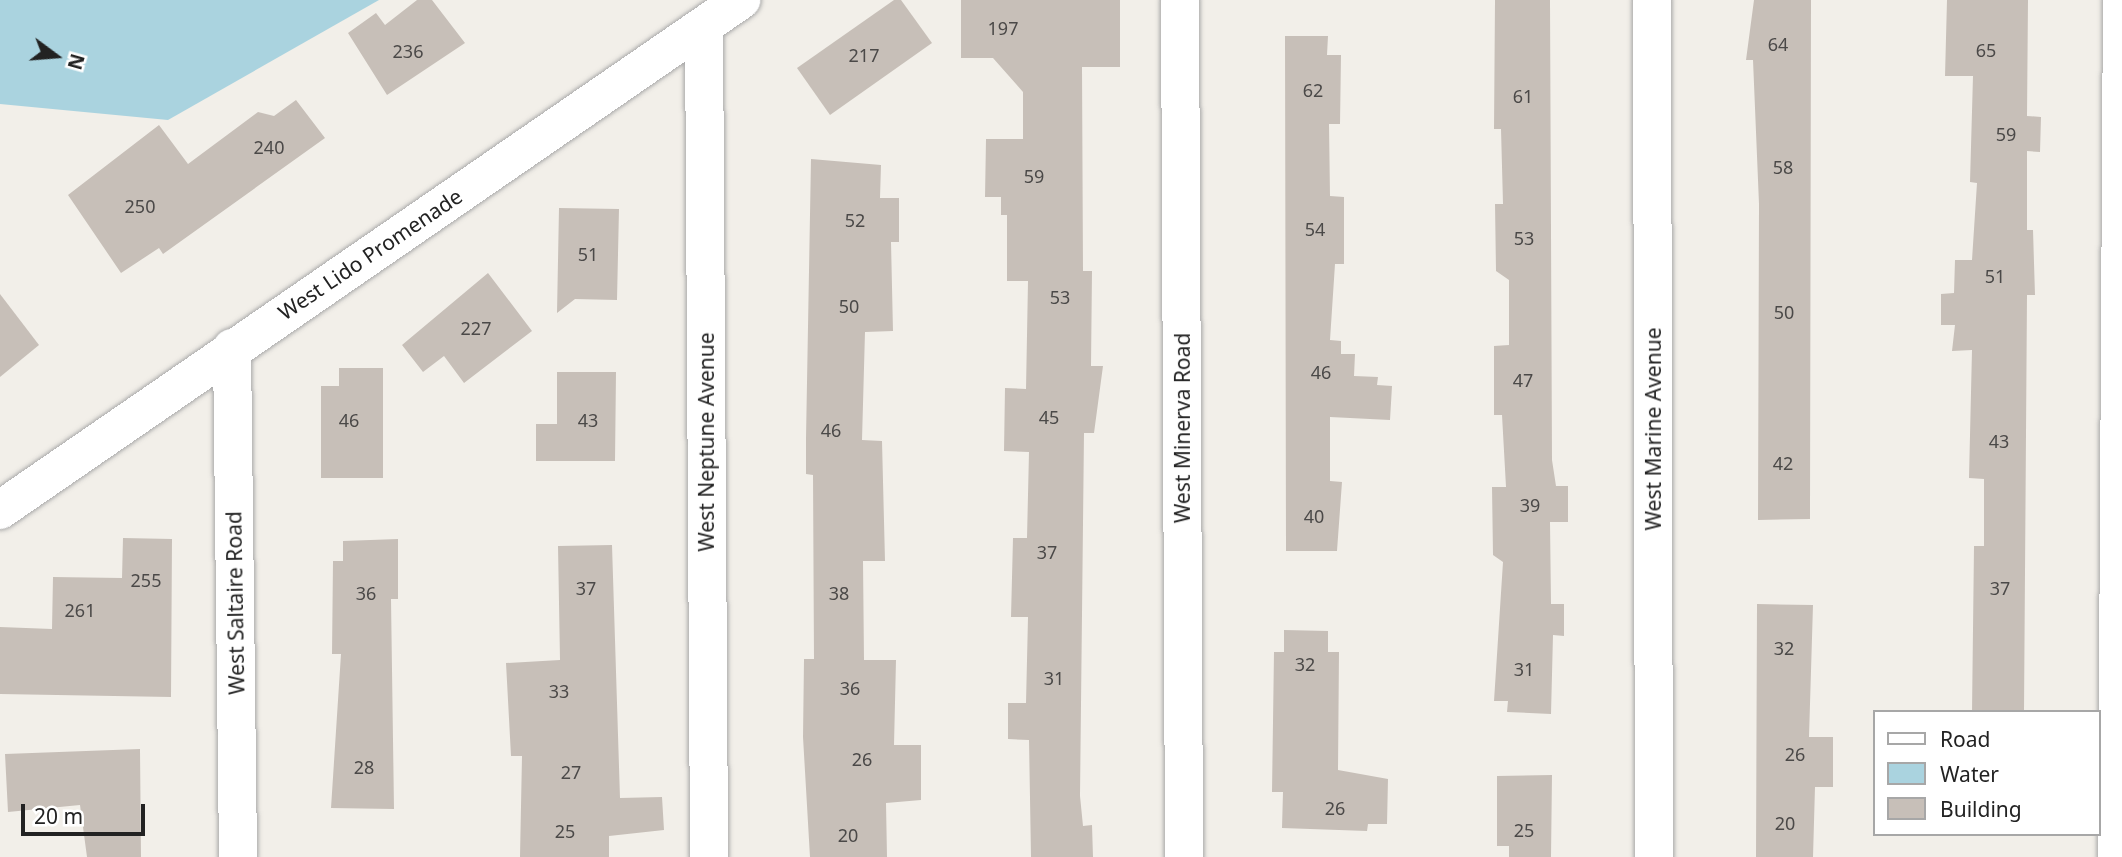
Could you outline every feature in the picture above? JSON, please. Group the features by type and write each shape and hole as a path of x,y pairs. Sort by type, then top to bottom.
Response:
{"street":[{"name":"West Lido Promenade","path":"0,510 741,0"},
{"name":"West Minerva Road","path":"1180,0 1184,857"},
{"name":"West Marine Avenue","path":"1652,0 1654,857"},
{"path":"2117,857 2122,0"},
{"name":"West Neptune Avenue","path":"704,27 709,857"},
{"name":"West Saltaire Road","path":"232,348 239,857"}],"water":[{"path":"0,0 379,0 168,120 0,104"}],"building":[{"path":"417,0 432,0 465,43 387,95 348,33 376,13 385,25"},
{"path":"894,0 901,0 932,43 830,115 797,68"},
{"path":"961,0 1120,0 1120,67 1082,67 1083,271 1092,271 1091,366 1103,366 1094,433 1084,433 1080,796 1083,826 1092,825 1093,857 1031,857 1029,740 1008,739 1008,703 1026,703 1028,617 1011,617 1013,538 1027,538 1029,452 1004,451 1005,388 1026,389 1028,281 1007,281 1007,215 1001,215 1001,197 985,197 986,139 1023,139 1023,92 993,58 961,58"},
{"path":"1495,0 1550,0 1552,460 1556,486 1568,486 1568,522 1550,522 1551,604 1564,604 1564,636 1553,635 1551,714 1507,712 1508,701 1494,701 1503,562 1493,555 1492,487 1506,487 1502,415 1494,415 1494,346 1509,345 1509,280 1496,271 1495,204 1503,204 1501,129 1494,129"},
{"path":"1754,0 1811,0 1810,519 1758,520 1759,204 1753,60 1746,60"},
{"path":"1947,0 2028,0 2027,116 2041,117 2040,152 2027,151 2027,230 2033,230 2035,295 2027,295 2024,710 1972,710 1974,546 1984,546 1984,479 1969,478 1972,350 1952,351 1955,325 1941,325 1941,294 1954,293 1955,260 1972,260 1977,183 1970,182 1973,76 1945,76"},
{"path":"1285,36 1328,36 1327,55 1341,55 1340,124 1329,124 1330,196 1344,197 1344,264 1335,264 1330,340 1341,341 1341,354 1355,354 1354,376 1378,377 1377,385 1392,386 1390,420 1330,417 1330,481 1342,482 1337,551 1286,551"},
{"path":"296,100 325,138 163,254 159,248 121,273 68,195 159,125 188,164 258,112 274,116"},
{"path":"811,159 881,165 880,198 899,198 899,242 891,242 893,331 865,332 862,440 882,441 885,561 863,561 864,660 896,660 894,745 921,745 921,800 886,803 887,857 810,857 803,737 804,659 814,659 813,475 806,474"},
{"path":"559,208 619,209 617,300 575,299 557,313"},
{"path":"488,273 532,331 464,383 444,356 423,372 402,345"},
{"path":"0,294 39,345 0,377"},
{"path":"339,368 383,368 383,478 321,478 321,386 339,386"},
{"path":"557,372 616,372 615,461 536,461 536,424 557,424"},
{"path":"123,538 172,539 171,697 0,694 0,627 52,629 53,577 122,578"},
{"path":"398,539 398,599 391,599 394,809 331,808 341,654 332,654 333,561 343,561 343,541"},
{"path":"612,545 620,798 662,797 664,830 609,836 609,857 520,857 522,756 511,756 506,663 560,660 558,546"},
{"path":"1757,604 1813,605 1809,737 1833,737 1833,787 1815,787 1813,857 1756,857"},
{"path":"1284,630 1328,631 1328,652 1339,652 1338,770 1388,779 1387,824 1368,824 1367,831 1282,828 1283,792 1272,792 1274,652 1284,652"},
{"path":"140,749 141,857 87,857 80,805 8,812 5,754"},
{"path":"1552,775 1551,857 1509,857 1509,846 1497,846 1497,776"}]}
